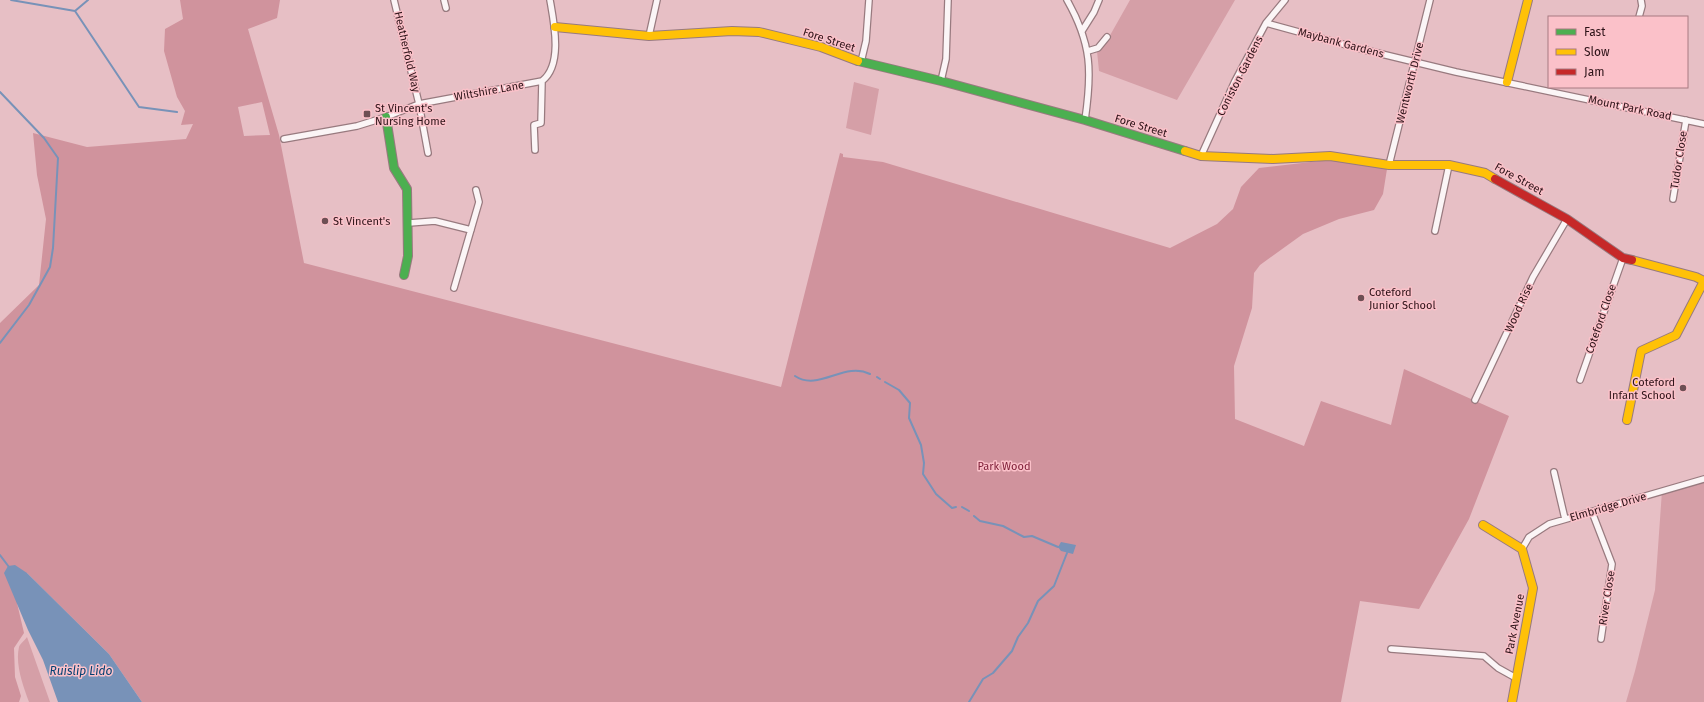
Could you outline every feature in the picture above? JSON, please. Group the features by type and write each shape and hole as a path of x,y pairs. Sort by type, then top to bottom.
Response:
{"street":[{"name":"Heatherfold Way","path":"394,0 419,104 428,153"},
{"path":"444,0 446,8"},
{"path":"535,150 534,125 541,124 542,81 548,76 552,68 556,40 550,0"},
{"path":"649,36 658,0"},
{"path":"861,62 866,41 869,0"},
{"path":"941,81 946,59 948,0"},
{"path":"1067,0 1077,18 1088,51 1090,87 1085,120"},
{"path":"1082,31 1094,12 1099,0"},
{"name":"Coniston Gardens","path":"1201,156 1235,81 1266,23 1285,0"},
{"name":"Wentworth Drive","path":"1389,165 1430,0"},
{"path":"1507,82 1528,0"},
{"path":"1639,16 1642,6 1641,0"},
{"name":"Maybank Gardens","path":"1266,23 1415,63"},
{"name":"Fore Street","path":"555,27 649,36 732,31 759,32 821,47 861,62 941,81 1085,120 1201,156 1273,159 1330,156 1389,165 1449,166 1485,173 1567,219 1623,258 1696,277 1704,281"},
{"path":"1088,51 1098,48 1107,37"},
{"name":"Mount Park Road","path":"1415,63 1704,124"},
{"name":"Wiltshire Lane","path":"284,139 357,126 386,117 419,104 542,81"},
{"path":"386,117 394,168 407,189 409,223 408,256 404,276"},
{"name":"Tudor Close","path":"1673,199 1686,120"},
{"path":"1436,231 1449,166"},
{"path":"454,288 479,202 476,190"},
{"name":"Wood Rise","path":"1475,400 1533,277 1567,219"},
{"path":"409,223 435,221 471,230"},
{"name":"Coteford Close","path":"1580,380 1623,258"},
{"path":"1627,420 1641,351 1676,335 1704,281"},
{"path":"1554,472 1565,519"},
{"name":"Elmbridge Drive","path":"1522,549 1529,537 1549,524 1704,479"},
{"name":"River Close","path":"1592,512 1612,564 1601,639"},
{"path":"1482,525 1522,549"},
{"name":"Park Avenue","path":"1512,702 1533,588 1522,549"},
{"path":"1391,649 1484,656 1498,668 1516,678"}],"shaded area":[{"path":"1130,0 1235,0 1177,100 1099,71 1097,51 1104,46"},
{"path":"854,82 879,89 871,135 846,128"},
{"path":"1704,479 1704,702 1626,702 1655,590 1662,491"},
{"path":"27,637 50,702 29,702 20,675 18,661 19,647"}],"green space":[{"name":"Park Wood","path":"180,0 280,0 277,18 248,29 279,135 304,263 781,387 840,153 843,154 843,157 883,162 1170,248 1217,224 1233,209 1241,187 1259,168 1328,160 1387,169 1383,194 1374,210 1339,219 1303,234 1260,265 1254,273 1252,308 1234,366 1235,419 1304,446 1321,401 1391,425 1404,369 1509,416 1469,519 1419,609 1360,601 1341,702 142,702 109,654 27,573 17,603 24,633 14,648 15,677 21,696 19,702 0,702 0,323 39,285 46,219 37,175 33,133 87,147 186,139 193,124 181,125 185,111 177,97 164,51 165,29 183,19","holes":["262,102 270,135 244,136 238,107"]}],"water":[{"path":"1061,542 1076,545 1073,554 1061,551 1058,547"},
{"name":"Ruislip Lido","path":"15,565 27,573 109,654 142,702 58,702 43,660 28,630 4,573 8,566"}],"waterway":[{"path":"11,0 75,11 88,0"},
{"path":"75,11 139,107 177,112"},
{"path":"0,92 44,138 58,158 53,248 50,267 29,305 0,343"},
{"path":"795,376 804,380 813,381 851,371 860,371 870,374"},
{"path":"885,382 899,390 910,403 909,418 921,445 924,463 923,474 936,494 952,508 956,507"},
{"path":"962,507 969,511"},
{"path":"974,516 980,521 1003,526 1024,537 1032,536 1058,547"},
{"path":"969,702 983,679 993,673 1012,651 1018,637 1028,623 1038,601 1054,586 1067,553"},
{"path":"0,555 9,567"}],"traffic: fast":[{"path":"858,61 941,81 1085,120 1185,151"},
{"path":"386,117 394,168 407,189 408,256 404,275"}],"traffic: slow":[{"path":"1507,82 1528,0"},
{"path":"555,27 649,36 732,31 759,32 821,47 858,61"},
{"path":"1185,151 1201,156 1273,159 1330,156 1389,165 1449,165 1485,173 1495,179"},
{"path":"1627,420 1641,351 1676,335 1704,281 1696,277 1632,260"},
{"path":"1483,525 1522,549 1533,588 1512,702"}],"traffic: jam":[{"path":"1495,179 1567,219 1623,258 1632,260"}],"place":[{"name":"St Vincent's Nursing Home","path":"367,114"},
{"name":"St Vincent's","path":"325,221"},
{"name":"Coteford Junior School","path":"1361,298"},
{"name":"Coteford Infant School","path":"1683,388"}]}
